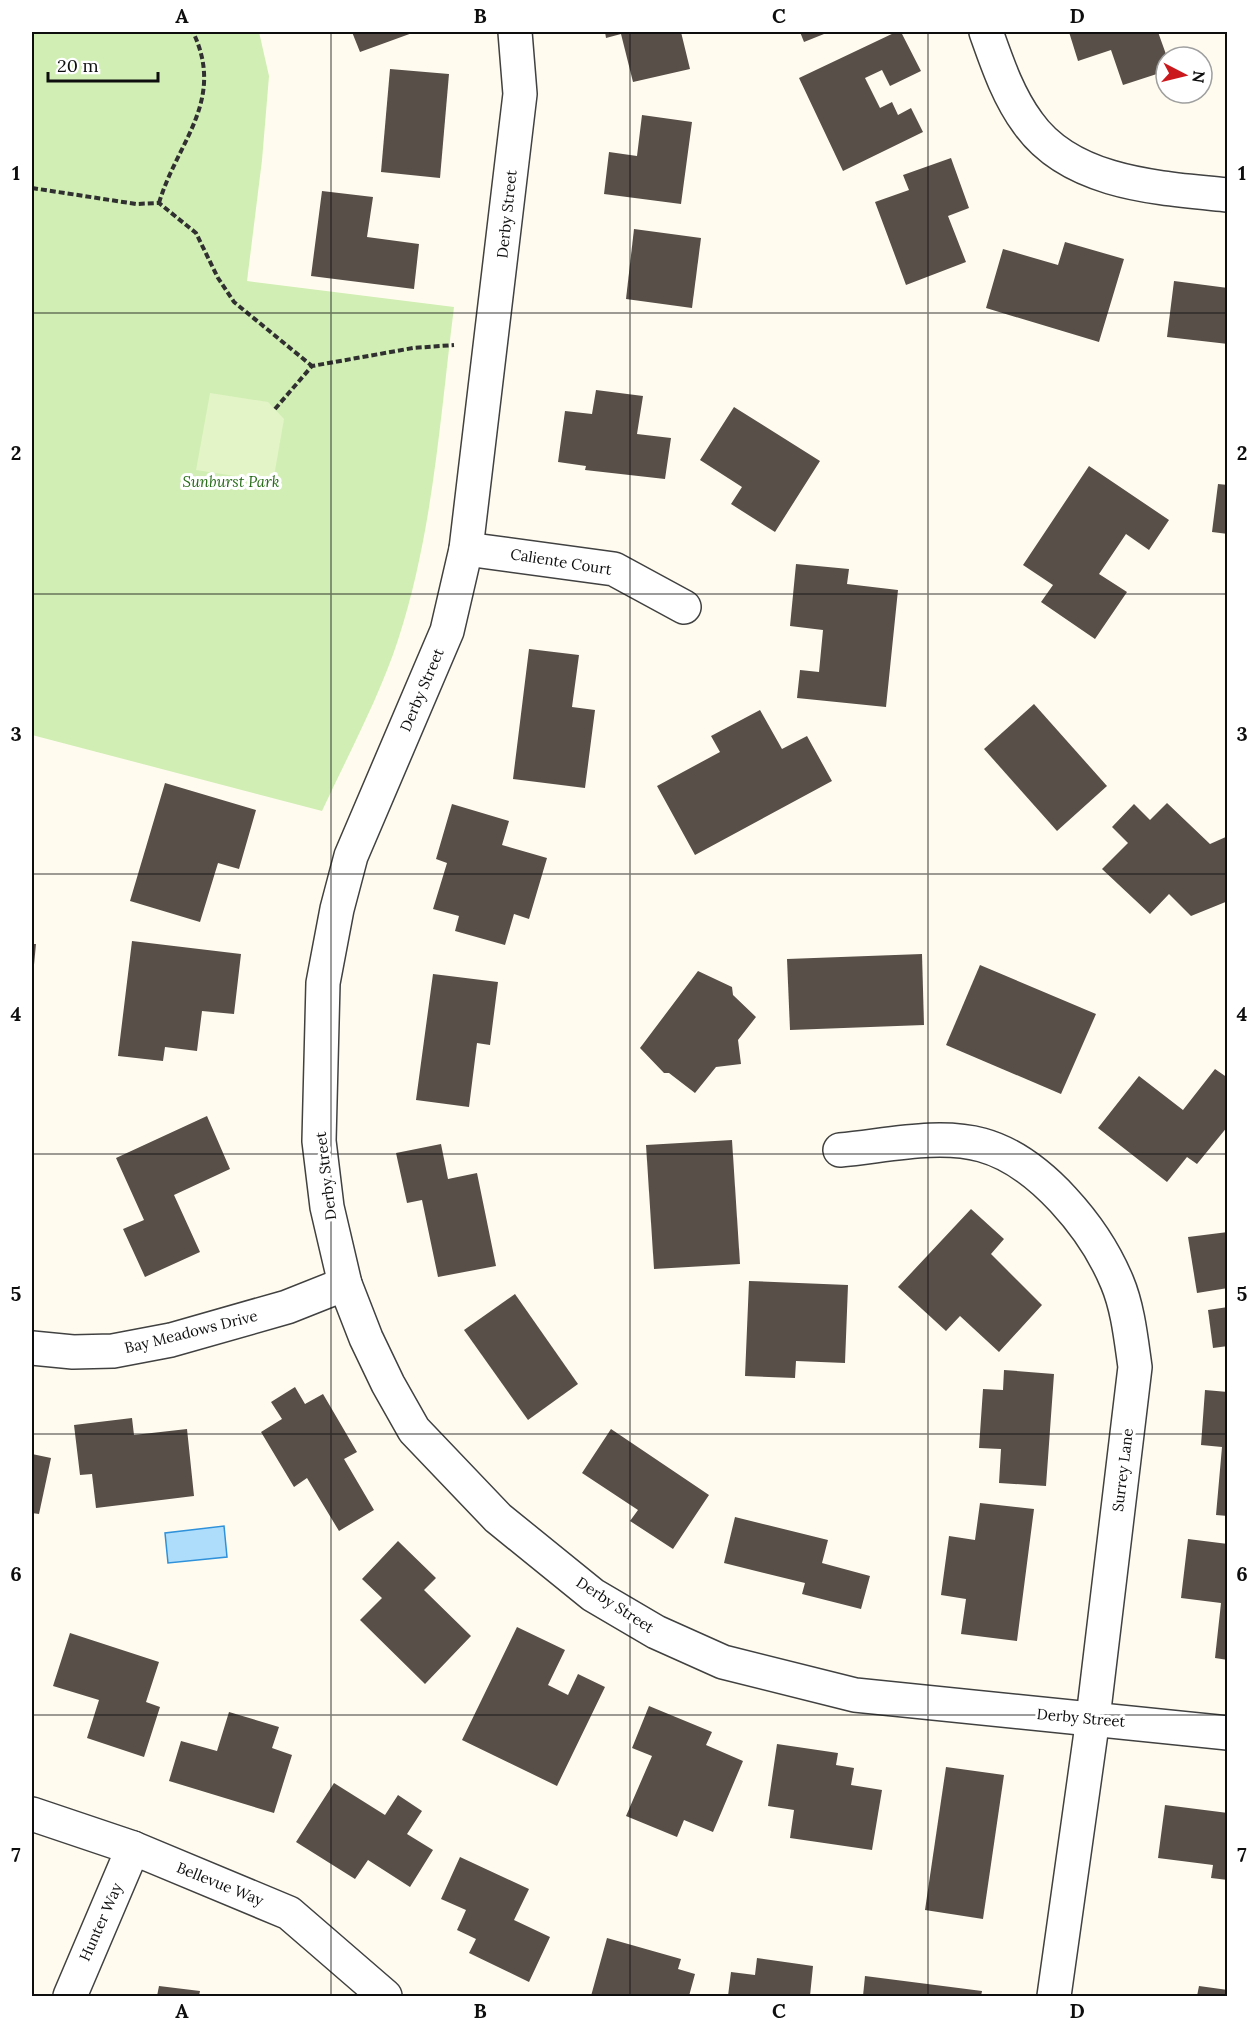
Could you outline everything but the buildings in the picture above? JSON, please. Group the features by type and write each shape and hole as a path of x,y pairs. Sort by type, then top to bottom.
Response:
{"street":[{"name":"Derby Street","path":"515,32 520,94 466,549 447,631 351,856 337,909 323,983 320,1141 327,1207 345,1284 388,1384 414,1430 498,1518 593,1595 656,1632 723,1662 855,1695 921,1704 1093,1718 1227,1733"},
{"path":"986,32 1000,72 1026,120 1056,153 1083,169 1120,180 1227,195"},
{"name":"Caliente Court","path":"466,549 614,569 684,608"},
{"name":"Surrey Lane","path":"840,1150 940,1141 982,1145 1025,1166 1064,1200 1094,1236 1117,1283 1128,1322 1135,1367 1093,1718 1054,1996"},
{"name":"Bay Meadows Drive","path":"32,1348 73,1352 113,1351 171,1340 287,1307 345,1284"},
{"name":"Bellevue Way","path":"32,1814 133,1848 289,1913 385,1996"},
{"name":"Hunter Way","path":"70,1996 133,1848"}],"path":[{"path":"159,204 165,185 183,153 200,105 204,72 202,56 192,32"},
{"path":"32,188 136,204 159,204 196,233 218,278 234,302 312,366"},
{"path":"275,409 312,366 412,348 462,346"}],"green space":[{"name":"Sunburst Park","path":"32,32 259,32 269,76 262,160 247,281 454,307 434,475 420,558 410,600 382,683 322,811 32,735"},
{"path":"210,393 268,402 284,419 273,482 196,470"}],"water":[{"path":"224,1526 227,1557 168,1563 165,1533"}]}
